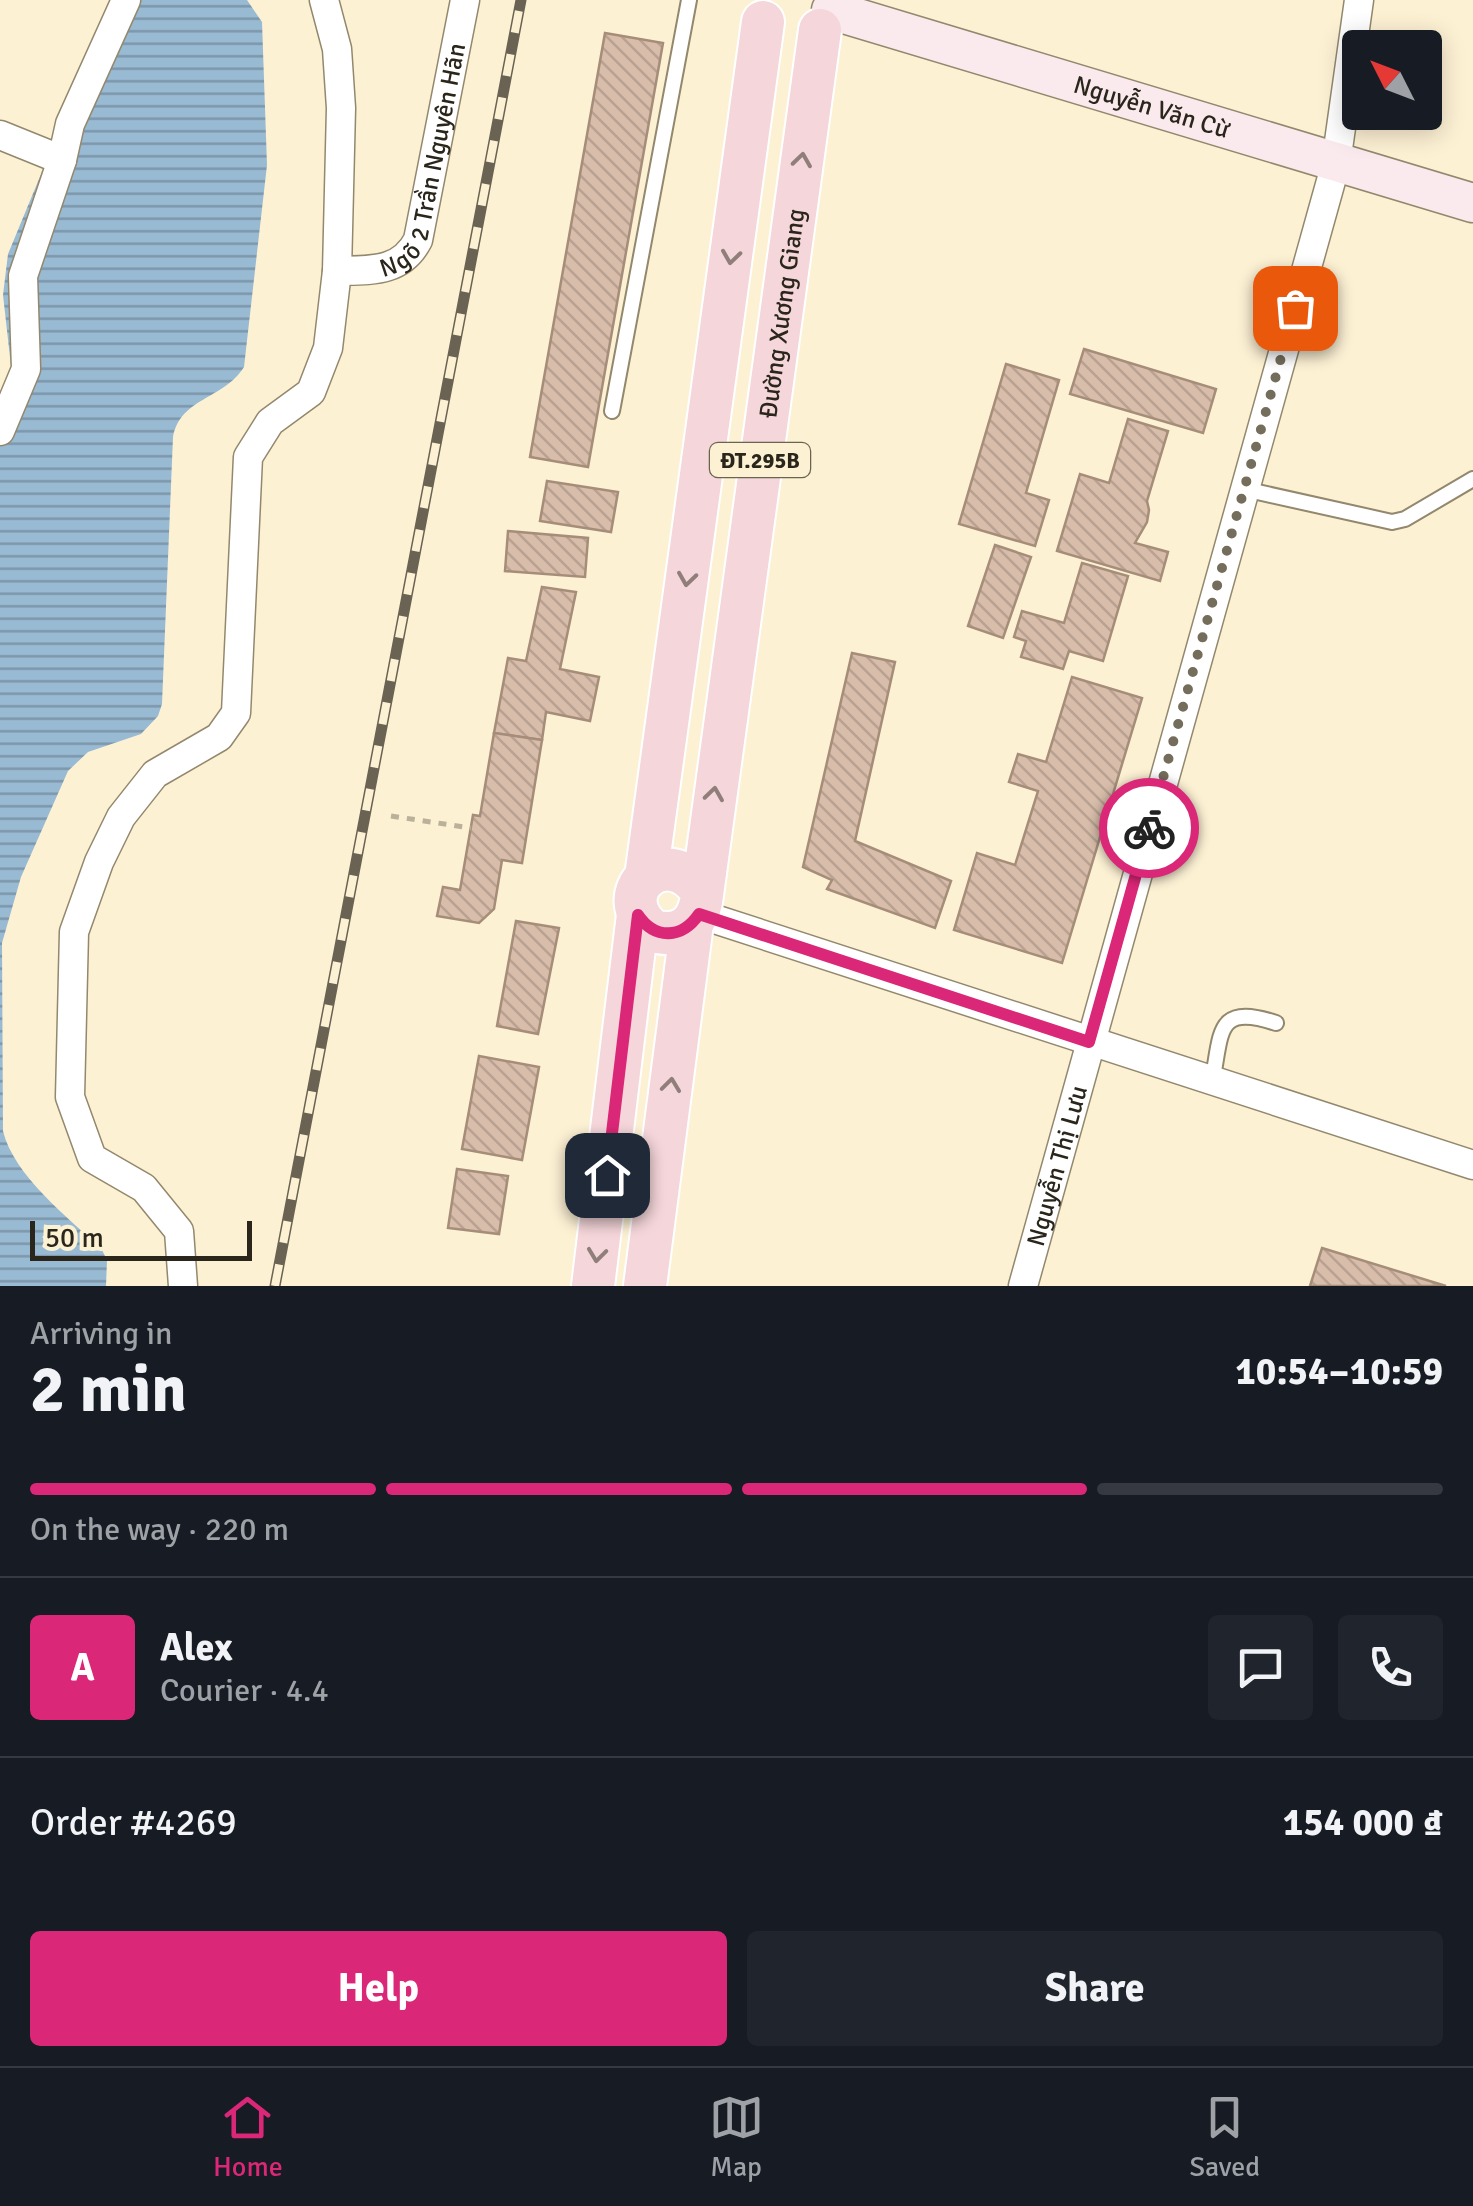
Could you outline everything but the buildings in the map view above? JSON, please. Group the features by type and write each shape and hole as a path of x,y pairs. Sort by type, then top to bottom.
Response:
{"main road":[{"name":"ĐT.295B","path":"761,11 778,37 789,40 800,40 827,13"},
{"name":"ĐT.295B","path":"594,1286 642,896 761,11"},
{"name":"Đường Xương Giang","path":"645,1286 827,13"},
{"path":"662,869 678,870 688,875 697,909 676,934 664,934 654,931 642,896 662,869"}],"street":[{"path":"0,431 26,368 23,276 70,124 126,0"},
{"path":"183,1286 179,1231 144,1188 92,1158 70,1097 74,932 99,862 121,817 155,774 219,737 236,713 248,457 270,422 312,392 328,348 337,271 342,108 337,49 324,0"},
{"name":"Ngõ 2 Trần Nguyên Hãn","path":"337,271 388,268 412,251 418,240 465,0"},
{"name":"Nguyễn Thị Lưu","path":"1024,1286 1336,163 1359,0"},
{"name":"Nguyễn Văn Cừ","path":"827,13 1473,203"},
{"path":"0,135 62,160"},
{"path":"697,909 1089,1042 1473,1165"}],"lane":[{"path":"612,412 689,0"},
{"path":"1244,489 1392,522 1473,479"},
{"path":"1212,1082 1224,1026 1236,1016 1250,1014 1276,1023"}],"path":[{"path":"391,816 470,828"}],"water":[{"path":"113,0 247,0 262,22 267,165 244,367 225,386 193,406 177,424 173,437 162,704 158,716 141,734 88,752 68,771 21,877 2,943 3,1131 30,1180 102,1250 107,1260 106,1286 0,1286 0,407 11,366 3,295 8,254"}],"railway":[{"path":"275,1286 521,0"}],"way so far":[{"path":"1149,828 1295,308"}],"route":[{"path":"607,1175 638,915 654,931 676,934 699,914 1089,1042 1149,828"}]}
